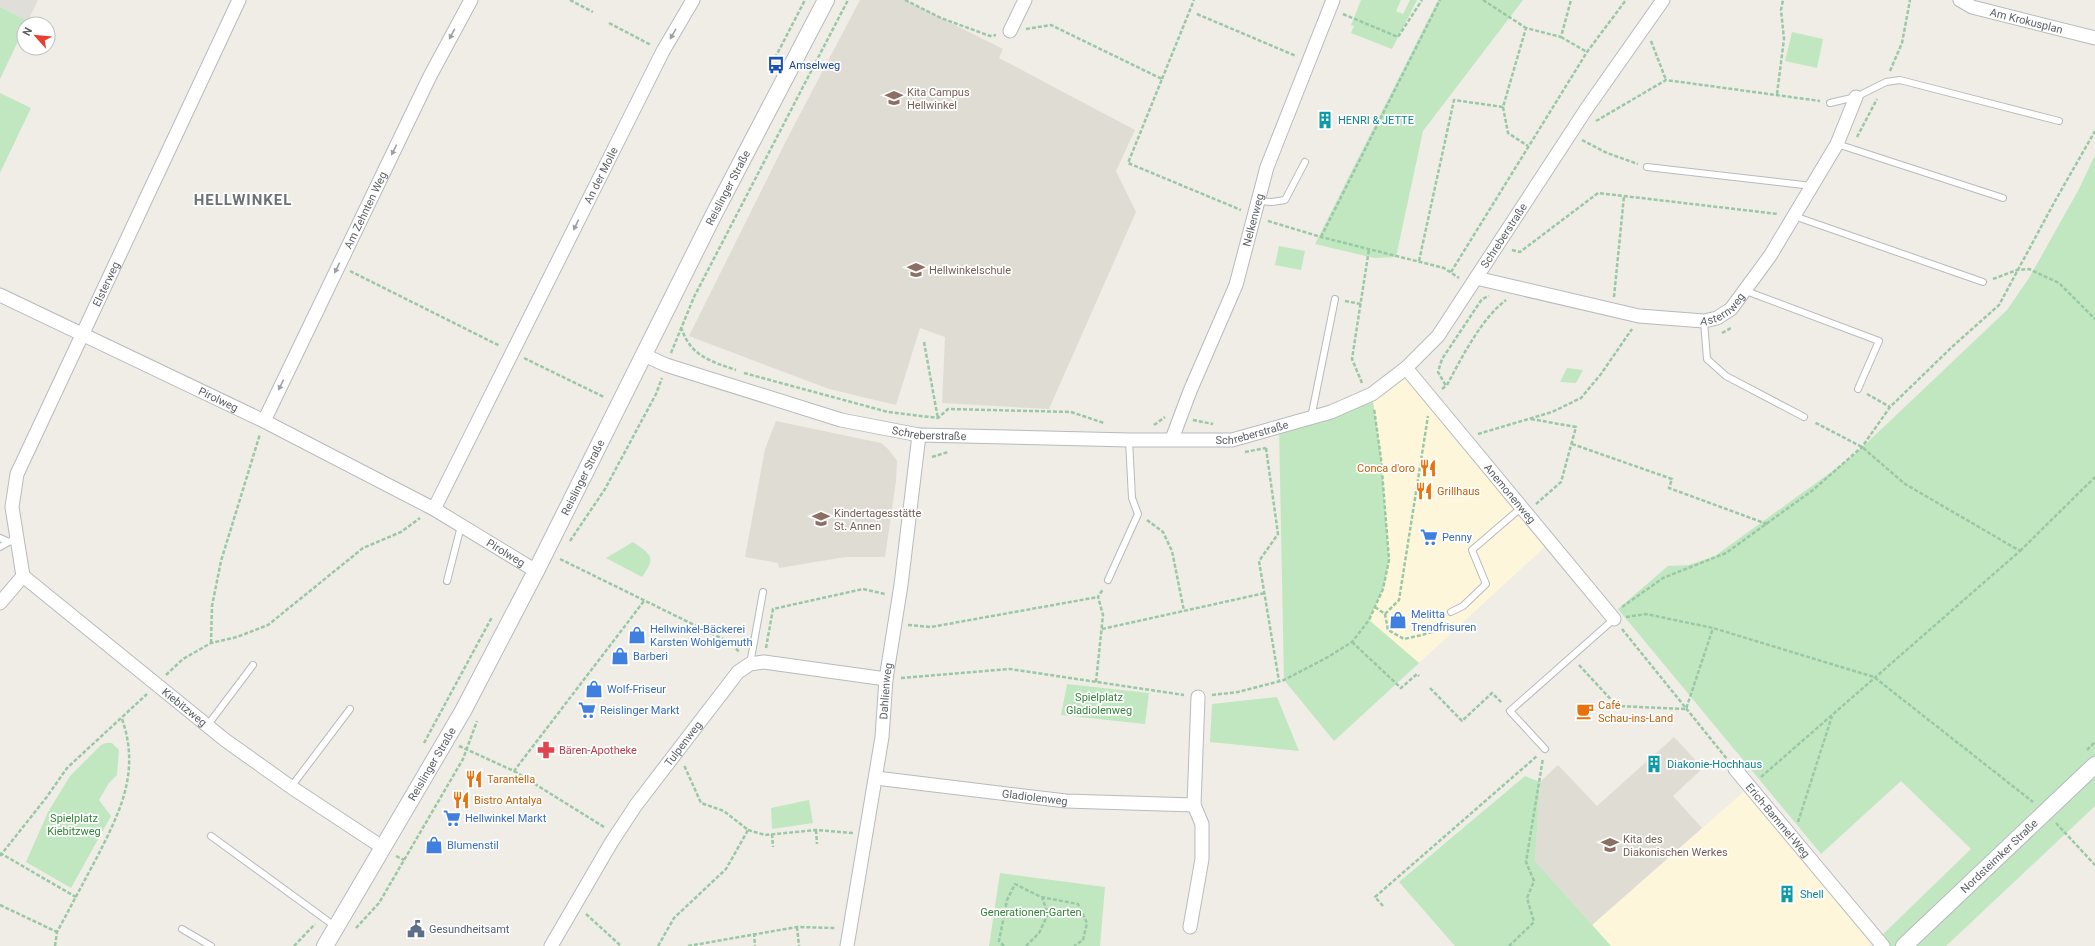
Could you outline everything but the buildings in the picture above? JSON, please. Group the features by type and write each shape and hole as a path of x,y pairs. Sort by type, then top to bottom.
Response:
{"street":[{"name":"Elsterweg","path":"23,576 13,540 12,507 18,474 239,0"},
{"name":"Am Zehnten Weg","path":"264,422 430,76 471,0"},
{"name":"An der Molle","path":"513,353 663,51 693,0"},
{"name":"Reislinger Straße","path":"325,946 463,711 536,571 713,216 825,0"},
{"path":"1010,32 1025,0"},
{"name":"Schreberstraße","path":"644,355 666,365 841,420 919,435 1129,440 1232,440 1331,412 1372,394 1406,368 1438,336 1583,116 1664,0"},
{"name":"Am Krokusplan","path":"1960,0 1972,6 2095,38"},
{"name":"Nelkenweg","path":"1172,439 1236,285 1267,167 1331,4"},
{"name":"Asternweg","path":"1474,282 1639,316 1704,321 1717,318 1731,309 1746,291 1794,216 1837,144 1856,97"},
{"name":"Pirolweg","path":"0,295 264,422 434,509 536,571"},
{"path":"434,509 513,353"},
{"name":"Anemonenweg","path":"1406,368 1466,438 1612,616"},
{"name":"Dahlienweg","path":"847,946 867,834 882,737 886,679 899,598 919,435"},
{"path":"0,603 23,576"},
{"name":"Kiebitzweg","path":"23,576 207,726 290,787 382,847"},
{"path":"750,664 764,662 886,679"},
{"name":"Tulpenweg","path":"551,946 616,835 636,805 738,672 750,664"},
{"path":"1190,927 1202,859 1202,824 1194,805 1198,697"},
{"name":"Nordsteimker Straße","path":"1904,946 2095,765"},
{"name":"Erich-Bammel-Weg","path":"1735,768 1883,946"},
{"name":"Gladiolenweg","path":"876,778 1066,801 1194,805"}],"lane":[{"path":"1830,103 1856,97 1886,82 1900,80 2059,122"},
{"path":"1837,144 2003,198"},
{"path":"1258,201 1272,202 1285,200 1305,162"},
{"path":"1647,167 1812,186"},
{"path":"1794,216 1983,282"},
{"path":"1746,291 1879,340 1858,389"},
{"path":"1311,418 1335,300"},
{"path":"1704,321 1707,359 1726,376 1804,417"},
{"path":"1108,580 1138,514 1132,498 1129,440"},
{"path":"1451,612 1463,606 1486,584 1472,550 1525,510"},
{"path":"447,581 461,526"},
{"path":"0,538 13,540"},
{"path":"0,547 13,540"},
{"path":"750,664 763,592"},
{"path":"1545,749 1510,711 1572,657 1612,616"},
{"path":"207,726 253,665"},
{"path":"290,787 350,709"},
{"path":"211,836 336,927"},
{"path":"182,929 212,946"}],"path":[{"path":"570,0 594,12"},
{"path":"773,63 805,0"},
{"path":"567,547 605,489 656,394 694,296 848,0"},
{"path":"905,0 941,18 990,36 1050,25 1162,79"},
{"path":"1194,0 1128,163 1254,215 1321,237 1444,268 1474,282"},
{"path":"1331,4 1398,37 1422,0"},
{"path":"1321,237 1440,0"},
{"path":"1483,0 1526,28 1561,37 1587,52"},
{"path":"1561,37 1571,0"},
{"path":"1451,272 1587,52 1626,0"},
{"path":"1777,94 1784,39 1781,10 1783,0"},
{"path":"1197,14 1309,61"},
{"path":"609,23 663,51"},
{"path":"1646,25 1666,80"},
{"path":"1526,28 1503,107 1508,133 1528,146"},
{"path":"1583,116 1594,122 1666,80 1777,94 1830,103"},
{"path":"1419,261 1454,100 1503,107"},
{"path":"1612,616 1663,578 1726,553 1813,490 1862,447 1890,407 1952,346 1999,305 2095,131"},
{"path":"1571,134 1608,153 1647,167"},
{"path":"1512,250 1520,252 1598,193 1794,216"},
{"path":"1613,310 1624,196"},
{"path":"1363,384 1352,359 1369,249"},
{"path":"338,265 604,397"},
{"path":"1983,282 2017,270 2029,269 2059,284 2095,319"},
{"path":"1446,386 1460,361 1495,308 1507,299"},
{"path":"1335,300 1361,304"},
{"path":"1466,438 1552,412 1581,398 1626,339 1639,316"},
{"path":"681,327 692,349 708,360 739,371 888,412 927,418 938,418 948,409 1071,412 1102,423 1110,424"},
{"path":"1356,388 1368,381"},
{"path":"1858,389 1890,407"},
{"path":"601,404 608,390"},
{"path":"886,679 1010,669 1198,697 1238,692 1279,681 1328,657 1352,642 1369,620 1383,589 1389,560 1381,459 1372,394"},
{"path":"1147,426 1154,425 1166,416 1180,417 1218,426"},
{"path":"1804,417 1862,447 1905,484 2020,551"},
{"path":"1525,510 1561,482 1576,427 1530,419"},
{"path":"211,643 212,606 221,561 264,422"},
{"path":"1264,431 1278,534 1259,561 1279,681"},
{"path":"1572,444 1672,479 1669,488 1767,524"},
{"path":"1751,786 1833,716 1874,677 2020,551 2095,477"},
{"path":"76,897 1,854 67,768 94,741 122,719 183,659 211,643 237,637 268,625 363,548 401,532 434,509"},
{"path":"1138,514 1163,532 1172,551 1184,610"},
{"path":"557,565 563,553"},
{"path":"560,559 731,643 750,664"},
{"path":"907,625 931,627 1098,597 1108,580"},
{"path":"764,662 773,609 863,589 899,598"},
{"path":"1102,629 1264,593"},
{"path":"1096,682 1104,614 1098,597"},
{"path":"514,771 644,601"},
{"path":"1375,607 1385,614 1388,630 1404,638 1422,635 1444,628 1451,612"},
{"path":"420,749 495,611"},
{"path":"1612,616 1646,614 1713,628 1874,677 2046,812 2095,865"},
{"path":"1612,616 1735,768"},
{"path":"1686,709 1713,628"},
{"path":"1352,642 1401,688 1417,674 1419,676"},
{"path":"1572,657 1617,706 1686,709"},
{"path":"1430,688 1462,722 1492,693 1510,711"},
{"path":"1793,837 1833,716"},
{"path":"55,946 57,932 118,816 126,789 129,764 128,737 122,719"},
{"path":"351,932 379,903 467,751 478,720"},
{"path":"1383,906 1375,897 1545,749"},
{"path":"1509,946 1534,922 1527,898 1534,881 1526,862 1545,749"},
{"path":"467,751 514,771 616,835"},
{"path":"678,751 701,803 724,812 748,830 765,835 816,830 867,834"},
{"path":"658,946 674,918 726,869 748,830"},
{"path":"816,830 817,844"},
{"path":"772,834 773,848"},
{"path":"997,946 1007,900 1015,884 1042,897 1078,904 1087,923 1083,940 1074,946"},
{"path":"1026,946 1039,933 1048,914 1042,897"},
{"path":"0,904 57,932"},
{"path":"572,909 587,915 622,946"},
{"path":"294,946 322,917"},
{"path":"797,927 799,946"},
{"path":"688,946 754,933 797,927 851,928"},
{"path":"754,933 755,946"},
{"path":"714,941 714,946"},
{"path":"999,942 1004,946"}],"shaded area":[{"path":"0,0 38,0 30,16 18,16 0,7"},
{"name":"Hellwinkelschule","path":"860,0 905,0 1003,49 999,58 1135,130 1116,171 1136,212 1049,409 942,403 945,337 920,328 896,405 829,389 689,336 788,137"},
{"path":"1406,368 1548,544 1419,663 1369,620 1383,589 1384,505 1381,459 1372,394"},
{"name":"Kindertagesstätte St. Annen","path":"776,421 881,443 888,449 897,461 896,481 885,557 845,557 779,568 778,563 745,557 765,449"},
{"name":"Kita des Diakonischen Werkes","path":"1674,737 1703,768 1673,796 1702,828 1592,925 1535,861 1540,782 1558,765 1597,806"},
{"path":"1748,788 1873,942 1869,946 1611,946 1592,925"}],"green space":[{"path":"1361,0 1401,0 1396,11 1403,14 1410,0 1417,0 1392,49 1351,33 1354,26 1351,25"},
{"path":"1438,0 1523,0 1423,131 1396,257 1374,258 1315,244"},
{"path":"0,7 18,16 16,16 16,46 0,79"},
{"path":"1792,32 1823,39 1817,68 1785,61"},
{"path":"0,93 31,108 0,173"},
{"path":"2095,155 2095,806 1946,946 1887,946 1879,938 1971,849 1901,781 1821,854 1618,609 1668,566 1689,565 1715,556 1852,457 2007,310 2029,278 2079,189"},
{"path":"1279,246 1305,251 1301,270 1275,265"},
{"path":"1567,368 1583,370 1576,383 1560,382"},
{"path":"1372,394 1381,459 1389,560 1383,589 1369,620 1419,663 1334,741 1284,680 1279,427"},
{"path":"633,542 644,550 650,557 649,565 642,577 606,558"},
{"name":"Spielplatz Gladiolenweg","path":"1067,684 1149,693 1145,724 1061,715"},
{"path":"1277,697 1299,751 1210,742 1212,704"},
{"name":"Spielplatz Kiebitzweg","path":"112,743 119,750 117,775 109,783 99,800 111,816 71,888 26,862 48,812 70,776 101,745"},
{"path":"1525,776 1540,782 1535,861 1611,946 1455,946 1399,882"},
{"path":"809,800 813,823 772,829 771,808"},
{"name":"Generationen-Garten","path":"1000,873 1105,887 1100,946 989,946"}],"place":[{"name":"Amselweg","path":"776,65"},
{"name":"Kita Campus Hellwinkel","path":"894,98"},
{"name":"HENRI & JETTE","path":"1325,120"},
{"name":"Hellwinkelschule","path":"916,270"},
{"name":"Conca d'oro","path":"1428,468"},
{"name":"Grillhaus","path":"1424,491"},
{"name":"Kindertagesstätte St. Annen","path":"821,519"},
{"name":"Penny","path":"1429,537"},
{"name":"Melitta Trendfrisuren","path":"1398,620"},
{"name":"Hellwinkel-Bäckerei Karsten Wohlgemuth","path":"637,635"},
{"name":"Barberi","path":"620,656"},
{"name":"Wolf-Friseur","path":"594,689"},
{"name":"Reislinger Markt","path":"587,710"},
{"name":"Café Schau-ins-Land","path":"1585,711"},
{"name":"Bären-Apotheke","path":"546,750"},
{"name":"Diakonie-Hochhaus","path":"1654,764"},
{"name":"Tarantella","path":"474,779"},
{"name":"Bistro Antalya","path":"461,800"},
{"name":"Hellwinkel Markt","path":"452,818"},
{"name":"Blumenstil","path":"434,845"},
{"name":"Kita des Diakonischen Werkes","path":"1610,845"},
{"name":"Shell","path":"1787,894"},
{"name":"Gesundheitsamt","path":"416,929"}],"district":[{"name":"HELLWINKEL","path":"243,200"}]}
